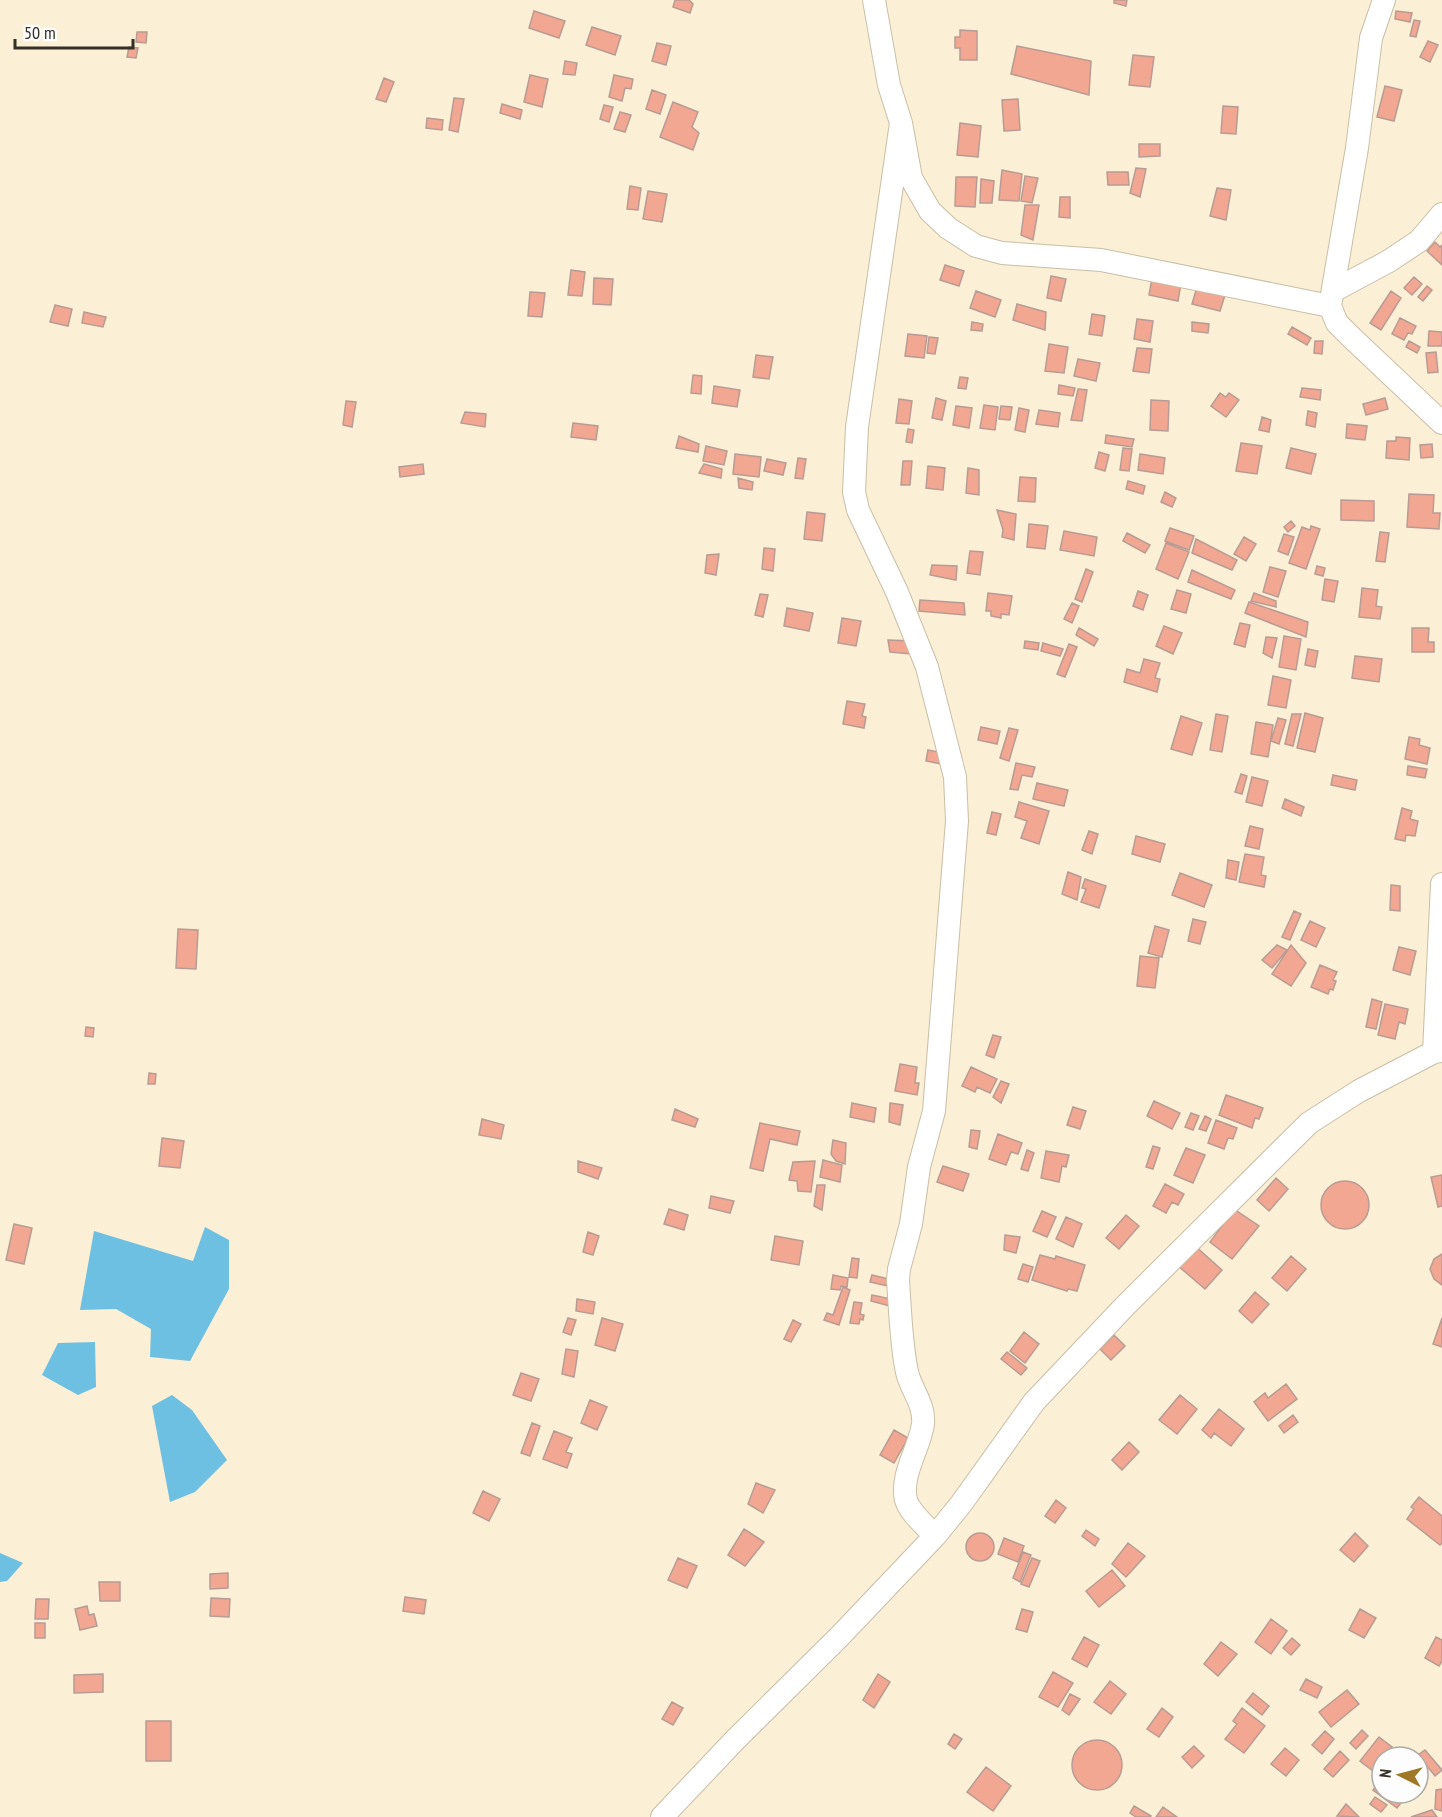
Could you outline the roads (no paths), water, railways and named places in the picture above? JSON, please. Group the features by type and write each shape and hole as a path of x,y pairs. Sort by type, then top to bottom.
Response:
{"street":[{"path":"874,0 889,85 901,123 911,178 930,211 948,228 976,246 1002,253 1101,260 1332,299 1419,241 1442,214"},
{"path":"1384,0 1371,38 1357,148 1332,299 1337,323 1442,423"},
{"path":"901,123 857,426 854,492 858,510 897,592 927,667 957,791 957,822 934,1111 919,1167 911,1224 898,1280 907,1371 923,1410 919,1443 912,1457 907,1479 906,1500 914,1513 935,1536"},
{"path":"662,1817 935,1536 961,1504 1034,1402 1126,1305 1309,1123 1359,1090 1438,1052 1442,884"}],"water":[{"path":"205,1227 229,1240 229,1289 190,1361 150,1357 151,1329 116,1309 80,1310 94,1231 193,1261"},
{"path":"95,1342 96,1387 78,1395 42,1375 58,1343"},
{"path":"172,1395 192,1410 227,1460 195,1492 170,1502 152,1406"},
{"path":"0,1553 23,1563 7,1581 0,1582"}]}
